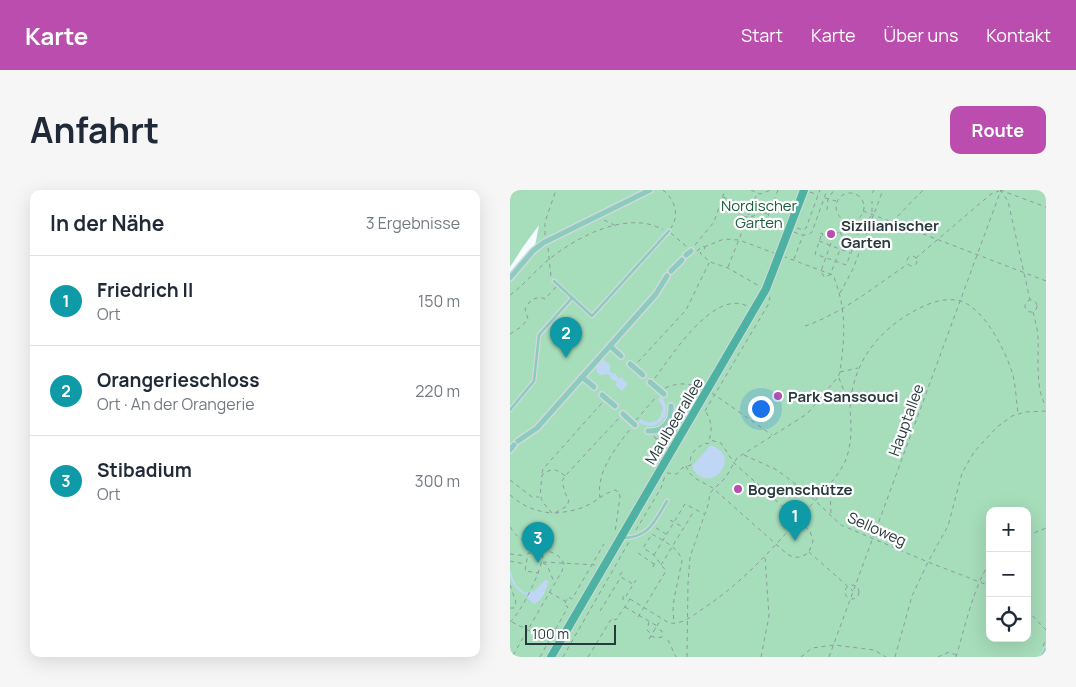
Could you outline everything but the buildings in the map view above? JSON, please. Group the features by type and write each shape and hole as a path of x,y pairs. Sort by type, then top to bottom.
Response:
{"street":[{"path":"510,278 533,251 597,215 650,190"},
{"name":"Maulbeerallee","path":"551,657 766,289 804,190"},
{"path":"671,271 682,260"},
{"path":"514,445 537,428 656,294 667,276"},
{"path":"610,346 621,356"},
{"path":"590,358 596,362"},
{"path":"631,366 642,375"},
{"path":"582,377 594,387"},
{"path":"650,382 662,393"},
{"path":"604,396 615,406"},
{"path":"652,434 663,433 670,427 674,420 675,408"},
{"path":"623,414 634,424"}],"lane":[{"path":"554,281 592,316 669,231"},
{"path":"510,410 534,381 539,335 572,298"},
{"path":"621,538 632,537 645,532 654,524 667,500"},
{"path":"1041,657 1046,649"}],"path":[{"path":"554,281 551,277 544,224 556,190"},
{"path":"664,190 674,202 676,210 676,217 669,231"},
{"path":"510,295 549,260 584,236 617,226 643,223 669,231 688,253 714,222 725,190"},
{"path":"751,190 757,194 763,194 771,190"},
{"path":"778,190 766,222 781,227"},
{"path":"796,228 803,230 806,228 820,190"},
{"path":"800,234 810,234 812,232 827,190"},
{"path":"827,210 828,199 834,190"},
{"path":"855,194 856,190"},
{"path":"840,293 846,284 861,249 883,190"},
{"path":"892,222 923,190"},
{"path":"805,326 818,322 843,308 908,264 911,266 915,265 917,262 916,258 991,194 1000,190 1046,208"},
{"path":"1000,190 1008,201 1030,300"},
{"name":"Hauptallee","path":"829,657 978,255 1000,190"},
{"path":"728,268 757,194"},
{"path":"846,194 855,194 862,201 863,211 854,220 845,220 837,213 837,202 840,197 846,194"},
{"path":"825,197 837,202"},
{"path":"723,198 738,203 738,212 748,218 754,216 759,210 769,215"},
{"path":"864,226 873,215 872,201"},
{"path":"771,208 786,214"},
{"path":"863,211 1046,280"},
{"path":"597,215 604,221 617,226"},
{"path":"843,226 845,220"},
{"path":"846,244 841,232 830,238 822,236 815,254 846,265 859,231"},
{"path":"793,260 803,235"},
{"path":"830,238 830,246 821,270 824,277 828,277 831,274 840,249 846,244"},
{"path":"687,657 690,557 710,493 726,477 742,454 807,414 838,377 844,332 843,308 833,275 739,240 724,239 703,246 698,251"},
{"path":"819,242 851,253"},
{"path":"846,244 861,249"},
{"path":"704,247 700,253 710,262 728,268 766,289"},
{"path":"908,264 910,256 916,258"},
{"path":"631,366 686,310 710,262"},
{"path":"510,334 521,327 528,319 525,309 530,300 540,297 545,299 558,285"},
{"path":"705,411 768,305 770,298"},
{"path":"636,580 624,596 674,624 687,619 722,596 765,557 839,473 849,449 850,408 854,386 866,354 883,333 912,312 932,303 943,300 961,301 970,306 986,322 1006,354 1012,374 1018,414"},
{"path":"1030,300 1034,300 1037,303 1037,308 1034,312 1038,336 1040,388 1042,400 1046,406"},
{"path":"1030,300 1026,302 1025,308 1028,311 1034,312"},
{"path":"650,382 678,346 707,314 730,303 740,302 754,311"},
{"path":"840,372 860,368"},
{"path":"838,377 850,408"},
{"path":"600,498 598,487 604,469 634,424 665,388 679,384 691,384 707,392"},
{"path":"715,395 773,436"},
{"path":"553,514 542,503 540,497 543,468 604,396"},
{"path":"896,657 912,596 948,526 962,473 974,452 997,427 1012,416 1046,411"},
{"path":"553,514 567,506 569,500 562,481 565,476 623,414"},
{"path":"792,418 794,422"},
{"path":"686,466 696,480 706,483 714,489 793,557 803,556 809,552 813,545 813,537 810,531 734,463 721,444 710,440"},
{"name":"Selloweg","path":"742,454 777,470 806,492 841,525 986,584"},
{"path":"542,475 550,469 559,470 565,476"},
{"path":"563,657 661,488 666,473"},
{"path":"510,480 532,497 540,497"},
{"path":"830,484 830,516"},
{"path":"510,495 521,505 536,511 553,514 574,511 616,490 619,492 620,501 615,531 616,535 621,538"},
{"path":"654,555 685,504 705,514"},
{"path":"661,566 694,510"},
{"path":"670,520 684,528"},
{"path":"658,524 656,528 666,534"},
{"path":"510,526 522,541 557,555 564,564"},
{"path":"1031,534 1046,528"},
{"path":"531,546 534,532 543,532 542,549"},
{"path":"638,616 666,571 654,555 643,548 652,534 672,546 681,556 682,561 674,599 674,624"},
{"path":"540,657 568,607 564,605 568,597 572,599 604,544"},
{"path":"535,556 536,548"},
{"path":"809,552 853,592"},
{"path":"514,608 527,595 539,573 542,562 543,555 535,556 528,553 525,571 539,573"},
{"path":"638,553 653,566 657,560"},
{"path":"510,554 527,557"},
{"path":"761,657 769,616 765,557"},
{"path":"510,561 526,564"},
{"path":"542,562 592,565 606,562"},
{"path":"542,562 547,565 555,583"},
{"path":"512,657 564,564"},
{"path":"938,657 949,652 956,656 980,582 986,571"},
{"path":"600,611 621,577 619,576 622,572"},
{"path":"621,577 633,584"},
{"path":"510,585 511,595 519,602"},
{"path":"856,585 859,595 851,599 846,595 845,590 847,586 856,585"},
{"path":"549,592 566,601"},
{"path":"588,657 612,618 616,620 630,599"},
{"path":"519,602 517,613 510,622 549,640"},
{"path":"624,607 650,622 662,631 662,637 656,638 651,635 648,630 650,622"},
{"path":"514,608 517,613"},
{"path":"1031,614 1046,630"},
{"path":"649,639 662,618"},
{"path":"668,640 676,657"},
{"path":"801,657 812,648 834,645 874,650 886,657"}],"green space":[{"name":"Park Sanssouci","path":"510,190 1046,190 1046,657 510,657 510,280 539,251 535,246 539,225 510,267"}],"water":[{"path":"603,360 610,364 610,372 616,374 619,379 621,377 628,384 622,391 615,385 617,382 611,379 608,374 600,375 596,371 597,364"},
{"path":"661,396 666,409 662,420 652,426 638,422 641,419 646,422 654,422 660,417 663,408 658,399"},
{"path":"711,445 721,451 725,458 724,466 720,473 713,477 705,478 698,475 692,466"},
{"path":"545,580 549,581 542,598 534,604 528,599 528,592 534,591"}],"waterway":[{"path":"510,572 513,582 517,587 525,594 528,593"}],"place":[{"name":"Sizilianischer Garten","path":"831,234"},
{"name":"Orangerieschloss","path":"566,358"},
{"name":"Park Sanssouci","path":"778,396"},
{"name":"Bogenschütze","path":"738,489"},
{"name":"Friedrich II","path":"795,541"},
{"name":"Stibadium","path":"538,563"}],"park label":[{"name":"Nordischer Garten","path":"759,214"}]}
